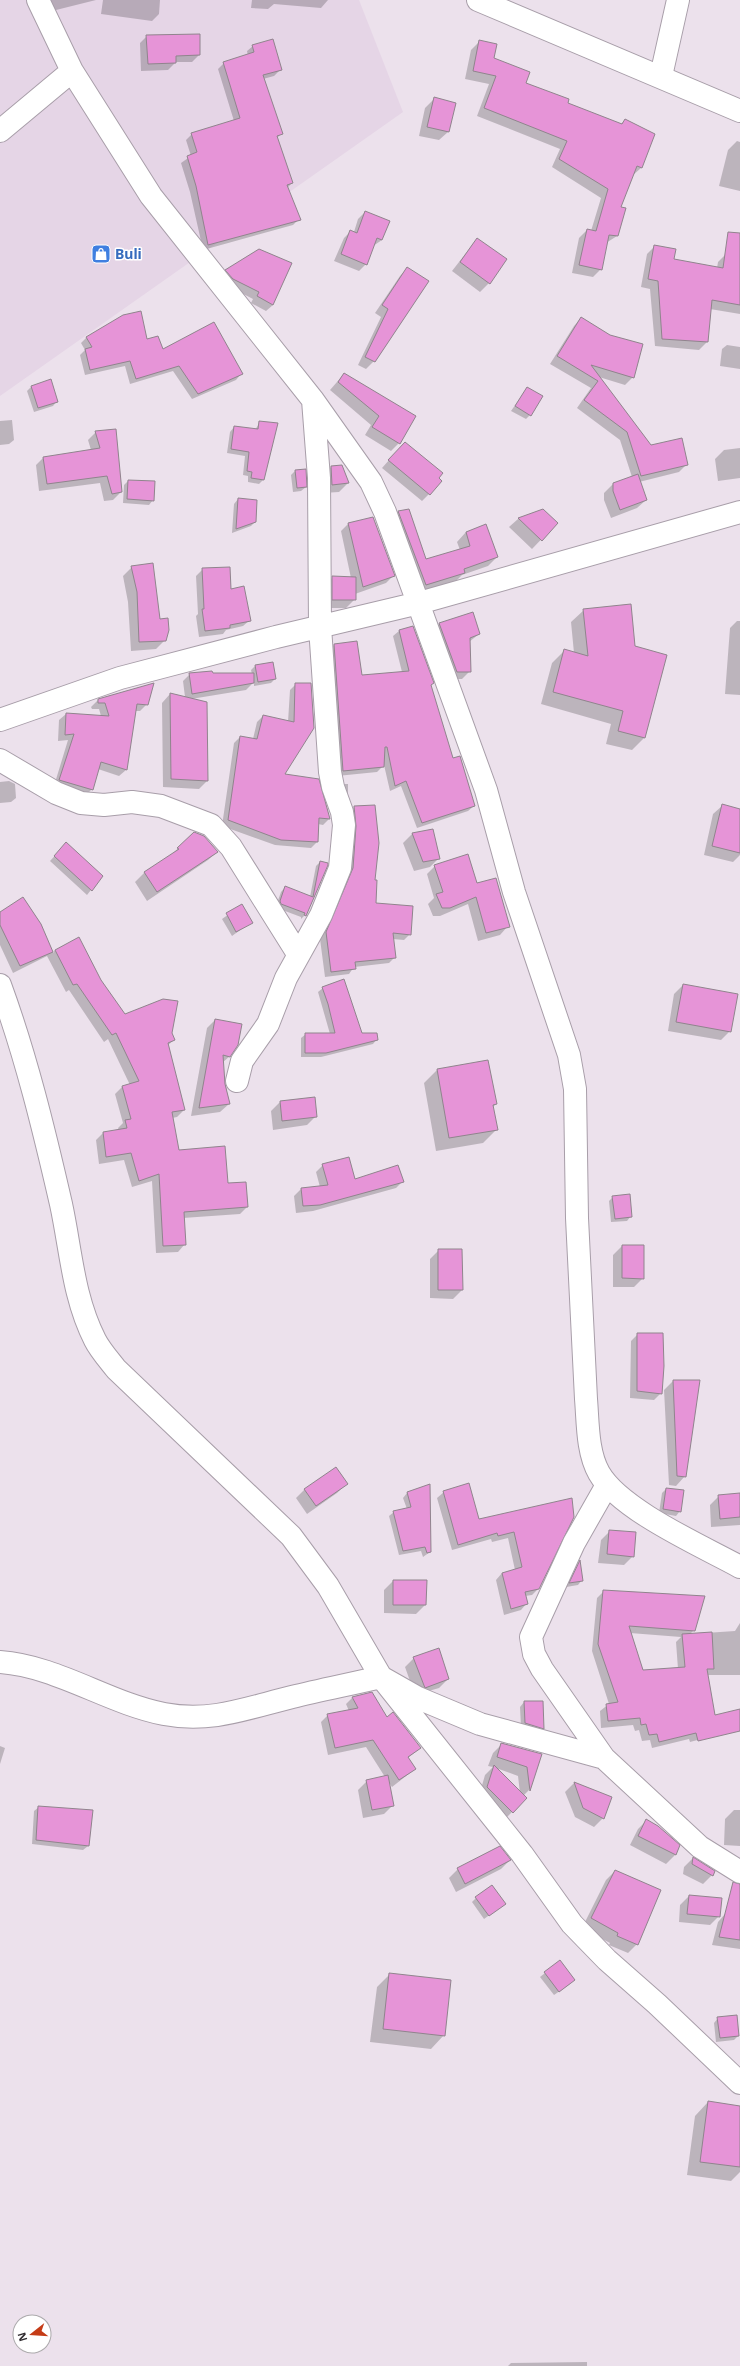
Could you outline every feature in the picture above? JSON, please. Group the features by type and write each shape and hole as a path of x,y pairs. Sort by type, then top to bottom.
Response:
{"street":[{"path":"38,0 72,71 151,196 314,400 371,482 386,512 486,790 514,892 569,1055 576,1089 577,1218 588,1428 598,1472 607,1485 643,1514 740,1568"},
{"path":"478,0 661,76 740,111"},
{"path":"661,76 678,0"},
{"path":"0,131 72,71"},
{"path":"237,1081 242,1061 268,1024 286,978 321,915 340,868 344,825 342,812 333,787 330,772 320,627 320,478 314,400"},
{"path":"0,720 120,678 420,603 740,512"},
{"path":"0,760 56,792 81,803 104,805 132,802 161,806 211,825 231,847 298,954"},
{"path":"0,985 30,1073 61,1206 70,1265 81,1304 95,1340 116,1369 291,1536 328,1586 381,1677 522,1854 572,1924 607,1960 657,2004 740,2083"},
{"path":"607,1485 574,1543 532,1637 534,1654 542,1669 604,1758 700,1846 740,1872"},
{"path":"0,1662 21,1664 40,1669 141,1708 187,1717 212,1717 239,1712 292,1697 381,1677 418,1698 480,1724 604,1758"}],"shaded area":[{"name":"Buli","path":"0,0 359,0 403,112 0,396"}],"building":[{"path":"200,34 200,55 176,56 176,63 148,64 146,35"},
{"path":"273,39 282,70 263,75 283,134 277,136 293,183 287,185 301,220 208,245 196,186 187,156 197,152 191,133 240,118 223,62 254,52 252,45"},
{"path":"479,40 497,44 494,58 530,72 526,83 569,99 568,103 622,124 625,119 655,134 642,168 637,166 621,207 626,208 618,236 609,235 602,270 579,265 587,229 596,231 608,189 559,159 567,141 484,108 496,76 473,71"},
{"path":"434,97 456,103 449,132 427,127"},
{"path":"365,211 390,221 382,240 377,238 367,265 341,254 350,230 357,233"},
{"path":"728,232 740,233 740,305 712,300 708,342 662,339 658,281 648,279 654,245 676,249 674,259 723,268"},
{"path":"477,238 507,259 490,284 460,262"},
{"path":"259,249 292,263 273,305 257,296 259,292 233,279 225,270"},
{"path":"407,267 429,281 375,362 365,357 388,309 382,305"},
{"path":"141,311 147,339 158,336 163,349 214,322 243,374 198,394 179,366 136,379 130,361 90,370 85,349 92,347 86,337 123,315"},
{"path":"581,317 610,335 643,344 634,378 591,365 651,445 682,438 688,465 641,476 627,432 584,400 598,381 557,356"},
{"path":"344,373 416,416 400,444 372,427 379,416 338,382"},
{"path":"51,379 58,402 38,408 31,386"},
{"path":"527,387 543,396 531,416 515,406"},
{"path":"259,421 278,423 264,480 251,478 252,472 247,471 249,452 231,449 234,426 258,429"},
{"path":"116,429 122,492 112,494 107,476 47,484 43,457 100,448 95,431"},
{"path":"405,442 443,473 439,478 442,481 430,495 388,460"},
{"path":"342,465 349,483 332,485 331,466"},
{"path":"306,469 307,487 297,488 295,470"},
{"path":"638,474 647,500 620,510 613,491 613,483"},
{"path":"128,480 155,481 154,501 127,499"},
{"path":"238,498 257,500 256,522 236,529"},
{"path":"409,509 426,559 470,546 466,532 486,524 498,557 464,569 465,573 426,585 398,511"},
{"path":"543,509 558,523 542,541 518,518"},
{"path":"373,517 395,576 363,587 348,523"},
{"path":"153,563 160,619 168,618 169,630 166,641 139,642 137,592 131,566"},
{"path":"230,567 231,589 244,586 251,621 230,625 230,628 205,631 202,609 204,609 202,568"},
{"path":"332,576 356,577 356,600 332,600"},
{"path":"631,604 635,646 667,655 645,738 618,731 623,711 553,692 564,649 588,656 583,609"},
{"path":"473,612 480,634 470,638 471,672 457,672 439,623"},
{"path":"413,626 434,683 431,685 453,758 460,756 475,806 422,823 406,781 395,786 387,747 385,747 384,767 343,771 334,644 357,641 362,675 409,671 399,630"},
{"path":"273,662 276,679 258,682 255,665"},
{"path":"212,671 213,673 254,673 254,683 192,694 189,673"},
{"path":"154,683 148,705 137,704 127,770 101,762 93,790 59,780 74,734 65,735 66,713 109,716 105,703 98,703 98,699"},
{"path":"295,683 311,683 314,728 285,774 319,779 330,819 319,818 318,842 281,840 228,820 240,736 257,739 263,715 294,722"},
{"path":"170,693 207,702 208,781 171,779"},
{"path":"722,804 740,809 740,853 712,846"},
{"path":"375,805 379,843 375,880 377,880 376,903 413,906 411,935 393,933 396,958 355,962 356,969 331,972 326,932 353,868 356,826 354,806"},
{"path":"433,829 440,859 423,862 412,833"},
{"path":"194,832 204,836 218,852 157,892 144,872 179,849 177,848"},
{"path":"66,842 103,876 92,891 54,856"},
{"path":"468,854 477,883 496,878 510,927 486,933 476,897 450,908 442,908 436,894 443,892 434,865"},
{"path":"320,861 328,863 328,865 306,916 304,915 305,913 281,904 280,901 285,886 313,897"},
{"path":"23,897 41,924 53,952 20,966 0,925 0,912"},
{"path":"242,904 253,923 236,932 226,913"},
{"path":"79,937 101,980 125,1014 163,999 178,1001 172,1033 175,1040 168,1043 185,1110 172,1112 179,1150 225,1146 228,1183 246,1182 248,1207 184,1212 186,1245 163,1246 159,1174 139,1181 131,1153 106,1157 103,1132 127,1128 125,1120 131,1119 122,1086 139,1081 116,1033 112,1035 77,984 73,985 55,950"},
{"path":"344,979 362,1033 377,1033 378,1040 326,1053 305,1053 305,1033 335,1033 322,987"},
{"path":"683,984 738,994 731,1032 676,1022"},
{"path":"215,1019 242,1024 238,1045 230,1057 223,1055 225,1084 230,1104 199,1108"},
{"path":"488,1060 497,1104 493,1105 498,1130 449,1138 437,1069"},
{"path":"315,1097 317,1117 282,1121 280,1101"},
{"path":"349,1157 355,1179 398,1165 404,1182 320,1205 303,1206 301,1188 328,1185 322,1164"},
{"path":"630,1194 632,1217 615,1219 612,1196"},
{"path":"622,1245 644,1245 644,1279 622,1278"},
{"path":"438,1249 462,1249 463,1290 438,1290"},
{"path":"637,1333 663,1333 664,1366 662,1394 637,1391"},
{"path":"673,1380 700,1380 686,1477 677,1476"},
{"path":"336,1467 348,1484 316,1506 304,1489"},
{"path":"469,1483 479,1519 572,1498 574,1517 539,1589 525,1592 528,1604 511,1609 502,1573 522,1567 514,1532 498,1536 497,1533 458,1545 443,1491"},
{"path":"430,1484 431,1552 427,1553 425,1547 403,1551 393,1511 411,1507 407,1492"},
{"path":"666,1488 684,1490 681,1512 663,1509"},
{"path":"740,1493 740,1517 720,1519 718,1495"},
{"path":"609,1530 636,1532 634,1557 607,1554"},
{"path":"580,1560 583,1581 569,1583"},
{"path":"393,1580 427,1580 426,1605 393,1605"},
{"path":"603,1590 705,1596 695,1631 629,1626 643,1670 685,1667 682,1634 712,1632 714,1669 707,1669 715,1715 740,1709 740,1731 698,1741 696,1733 659,1742 657,1734 649,1735 646,1724 641,1725 640,1718 608,1721 606,1704 618,1702 598,1644"},
{"path":"439,1648 449,1679 425,1688 413,1657"},
{"path":"372,1692 387,1717 393,1712 421,1748 408,1757 416,1769 399,1780 373,1740 335,1748 327,1714 358,1708 352,1697"},
{"path":"524,1701 543,1701 544,1729 525,1723"},
{"path":"501,1743 542,1754 530,1791 527,1767 497,1757"},
{"path":"494,1765 527,1798 513,1813 487,1787"},
{"path":"388,1775 394,1806 372,1810 366,1780"},
{"path":"574,1782 612,1797 604,1819 583,1808"},
{"path":"38,1806 93,1810 89,1846 36,1840"},
{"path":"646,1819 658,1826 680,1845 676,1855 638,1836"},
{"path":"500,1846 511,1860 465,1884 457,1868"},
{"path":"693,1857 715,1871 713,1876 692,1864"},
{"path":"615,1870 661,1890 638,1945 617,1936 618,1933 591,1918"},
{"path":"733,1882 740,1884 740,1940 719,1937"},
{"path":"492,1885 506,1904 489,1916 475,1897"},
{"path":"689,1895 722,1898 720,1917 687,1914"},
{"path":"560,1960 575,1980 559,1992 544,1972"},
{"path":"389,1973 451,1980 445,2036 383,2029"},
{"path":"737,2015 739,2036 720,2038 717,2017"},
{"path":"708,2101 740,2106 740,2167 700,2162"}],"place":[{"name":"Buli","path":"101,254"}]}
